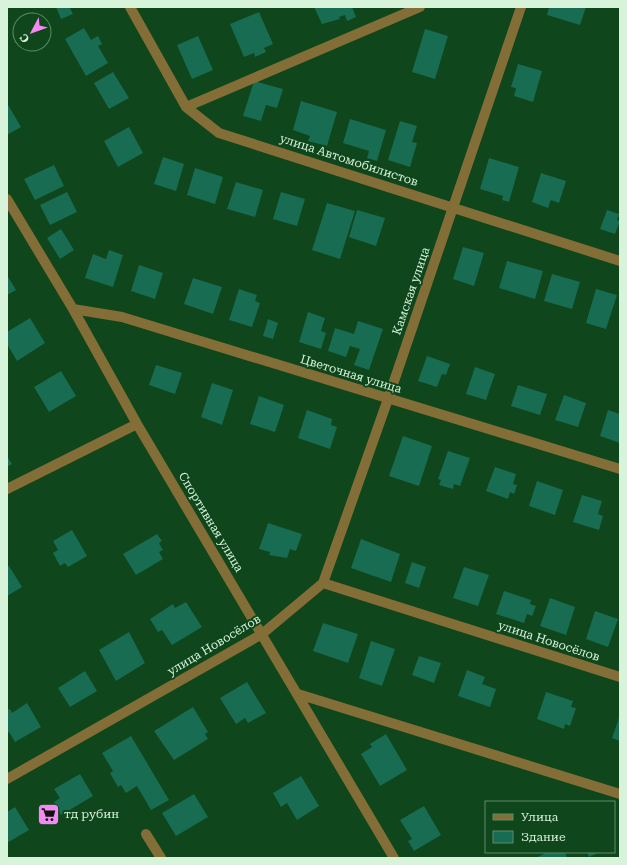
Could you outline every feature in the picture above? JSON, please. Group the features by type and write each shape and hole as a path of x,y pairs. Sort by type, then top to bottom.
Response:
{"street":[{"name":"улица Автомобилистов","path":"130,7 186,107 219,133 620,261"},
{"path":"186,107 420,7"},
{"name":"Камская улица","path":"323,583 454,207 521,7"},
{"name":"Спортивная улица","path":"7,199 73,309 137,424 394,858"},
{"name":"Цветочная улица","path":"73,309 122,317 620,469"},
{"path":"7,490 137,424"},
{"name":"улица Новосёлов","path":"7,779 262,634 323,583 620,677"},
{"path":"298,694 620,794"},
{"path":"146,834 161,858"}],"building":[{"path":"56,7 72,7 70,8 73,14 61,19"},
{"path":"314,7 352,7 356,17 347,21 345,15 339,17 340,19 322,24"},
{"path":"549,7 586,7 580,25 547,15"},
{"path":"259,12 273,44 264,48 266,52 255,57 254,53 244,57 230,24"},
{"path":"84,28 91,40 98,36 102,44 98,46 108,63 86,76 65,39"},
{"path":"425,29 448,36 435,79 412,72"},
{"path":"198,36 213,70 192,79 177,45"},
{"path":"518,64 542,71 533,102 514,96 516,88 511,87"},
{"path":"113,72 129,98 109,109 94,83"},
{"path":"254,81 283,89 277,108 266,105 261,121 243,116"},
{"path":"301,101 337,112 327,146 308,141 310,136 293,130"},
{"path":"7,103 21,127 7,135"},
{"path":"350,119 386,130 377,161 367,158 369,151 343,143"},
{"path":"400,121 417,126 412,142 417,143 410,167 388,160"},
{"path":"129,127 143,153 118,167 104,141"},
{"path":"163,157 184,164 176,191 154,184"},
{"path":"489,158 519,167 509,202 502,200 503,196 480,189"},
{"path":"54,165 64,186 35,200 24,179"},
{"path":"195,168 223,177 215,204 187,195"},
{"path":"541,173 566,181 559,203 551,200 548,208 532,202"},
{"path":"236,182 263,190 255,217 227,209"},
{"path":"67,192 77,212 50,225 40,205"},
{"path":"281,192 305,199 297,226 273,219"},
{"path":"327,203 355,211 340,259 312,250"},
{"path":"357,210 385,218 376,246 349,237"},
{"path":"607,210 619,214 617,220 620,221 615,234 600,229"},
{"path":"61,229 74,250 60,259 47,238"},
{"path":"463,247 484,253 474,286 453,279"},
{"path":"109,250 123,255 113,287 85,278 93,254 106,259"},
{"path":"507,261 543,271 535,299 499,288"},
{"path":"139,265 163,273 155,299 131,291"},
{"path":"552,274 580,282 572,309 544,301"},
{"path":"7,275 16,290 7,295"},
{"path":"193,278 222,287 213,314 184,304"},
{"path":"239,289 257,295 255,301 260,303 252,327 229,320"},
{"path":"596,289 617,295 606,329 586,323"},
{"path":"308,312 325,318 321,331 326,333 321,349 299,342"},
{"path":"30,318 45,343 17,361 7,344 7,332"},
{"path":"268,319 278,323 273,339 263,336"},
{"path":"358,321 383,329 369,370 354,365 360,349 350,346 346,357 328,351 335,328 354,334"},
{"path":"427,356 450,364 446,375 442,374 437,387 418,381"},
{"path":"156,365 182,373 175,394 149,385"},
{"path":"475,367 495,374 486,400 466,394"},
{"path":"61,371 76,396 49,412 34,387"},
{"path":"212,383 233,390 222,425 201,417"},
{"path":"518,385 547,394 540,415 511,406"},
{"path":"564,395 586,403 578,427 555,420"},
{"path":"259,396 284,405 275,432 250,424"},
{"path":"307,410 332,419 331,425 337,427 330,449 298,438"},
{"path":"608,410 620,414 620,443 600,436"},
{"path":"403,436 432,446 419,486 389,476"},
{"path":"448,451 470,458 460,486 454,484 453,489 439,485 441,480 438,479"},
{"path":"7,456 12,464 7,467"},
{"path":"495,467 516,474 513,484 517,485 514,494 510,492 508,499 486,491"},
{"path":"537,481 563,490 555,515 529,506"},
{"path":"582,495 602,501 598,514 603,516 599,530 573,522"},
{"path":"268,523 302,534 296,551 290,549 287,558 269,555 270,552 259,549"},
{"path":"72,530 87,556 68,567 65,563 60,566 53,553 58,550 53,541"},
{"path":"157,534 162,541 159,543 163,550 159,552 163,559 136,575 123,554"},
{"path":"361,539 400,554 391,582 351,568"},
{"path":"412,562 426,567 419,588 405,583"},
{"path":"9,566 22,587 7,596 7,567"},
{"path":"464,567 489,575 478,606 453,598"},
{"path":"504,591 531,600 530,604 536,606 532,616 527,614 524,623 496,614"},
{"path":"550,598 575,607 566,635 540,626"},
{"path":"186,602 202,627 172,645 162,630 158,632 150,619 173,604 175,608"},
{"path":"595,611 618,619 608,647 586,639"},
{"path":"323,623 358,634 348,663 313,651"},
{"path":"129,632 145,663 116,681 99,650"},
{"path":"371,641 395,649 382,686 359,678"},
{"path":"419,656 441,663 434,683 412,675"},
{"path":"467,670 485,677 482,684 496,689 490,707 458,696"},
{"path":"85,671 97,691 70,707 58,688"},
{"path":"247,682 266,713 248,723 245,718 236,724 220,698"},
{"path":"546,692 573,701 571,707 576,708 570,726 565,724 564,729 537,719"},
{"path":"27,703 41,727 15,742 9,732 7,734 7,710 10,709 12,713"},
{"path":"193,707 208,732 205,734 208,739 174,760 154,731"},
{"path":"620,715 620,741 612,738"},
{"path":"386,734 407,770 380,786 361,754 372,747 370,744"},
{"path":"131,736 169,800 151,810 137,786 126,793 121,785 118,787 110,773 113,771 102,753"},
{"path":"80,774 93,796 61,815 54,802 60,798 54,789"},
{"path":"301,776 319,806 297,820 287,803 281,807 273,793"},
{"path":"194,794 208,817 176,836 162,813"},
{"path":"424,806 441,835 414,851 408,841 412,839 400,820"},
{"path":"15,807 29,830 7,843 7,812"},
{"path":"545,853 565,853 567,858 536,858"},
{"path":"587,853 598,853 589,857"}],"place":[{"name":"тд рубин","path":"48,814"}]}
